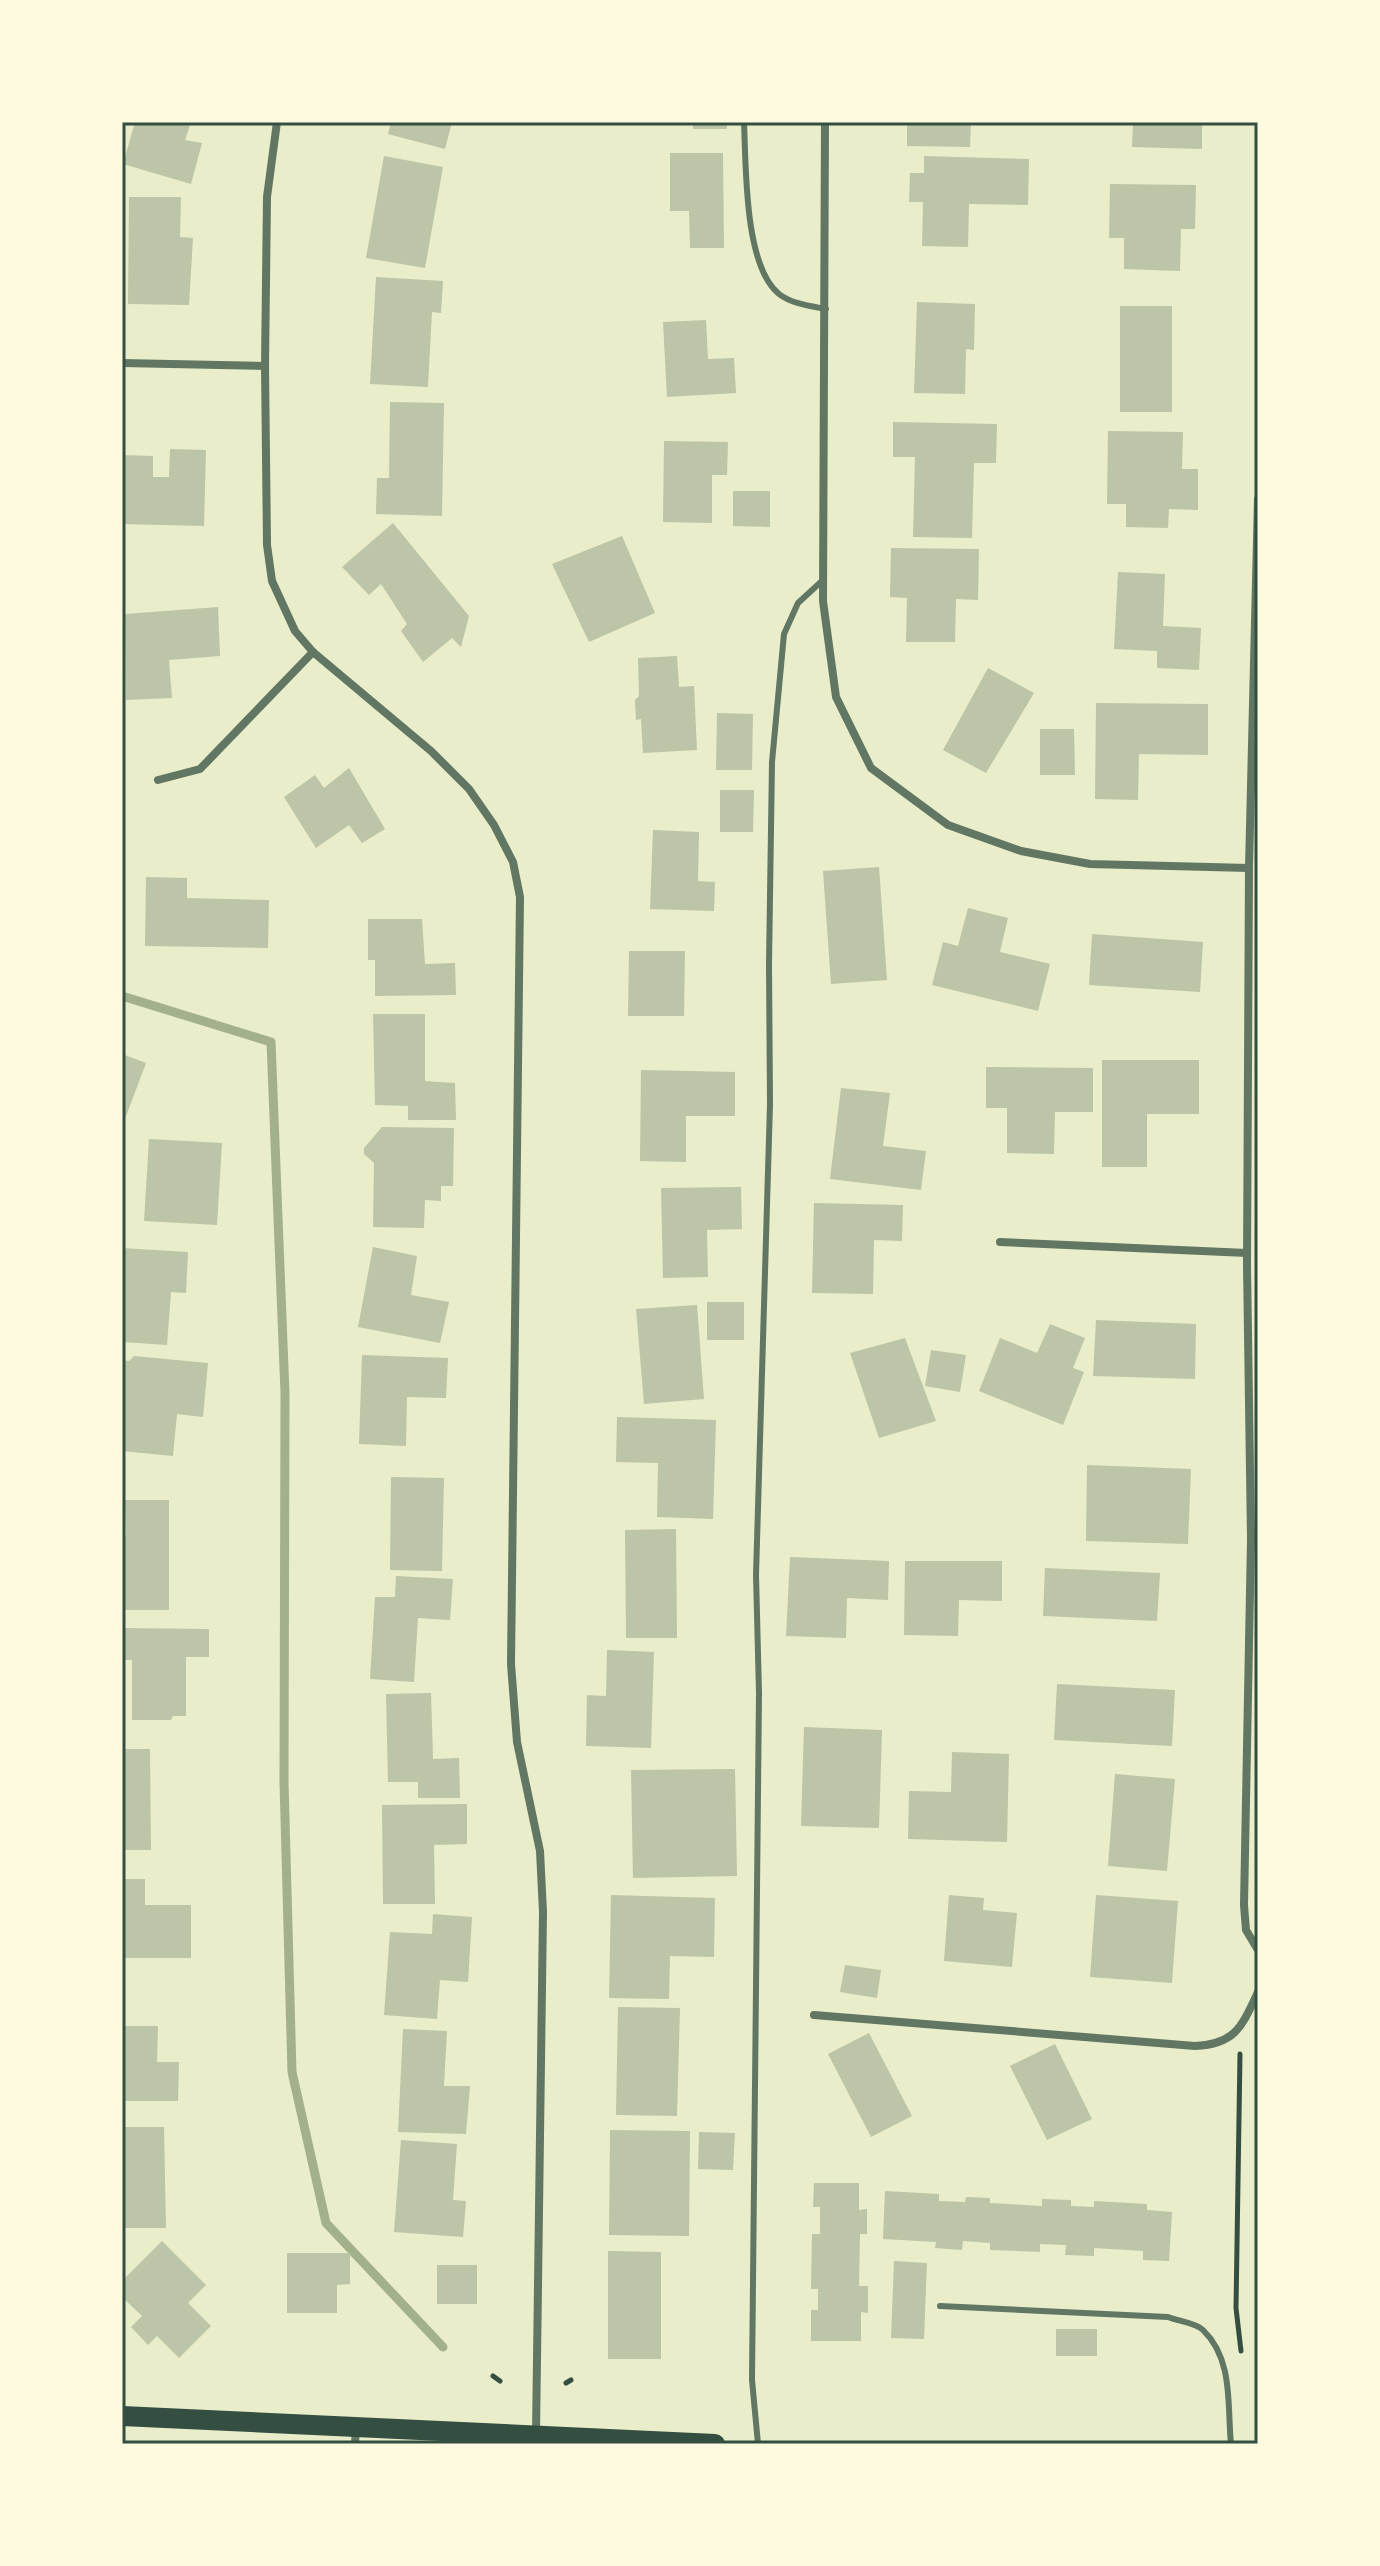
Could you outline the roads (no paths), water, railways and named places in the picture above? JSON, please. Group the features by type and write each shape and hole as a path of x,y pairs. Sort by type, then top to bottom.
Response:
{"main road":[{"path":"122,2416 355,2436 536,2436 715,2444"}],"street":[{"path":"277,122 267,197 265,366 267,545 272,581 295,631 313,652 431,751 469,789 494,825 513,862 520,897 511,1664 517,1742 540,1851 543,1912 536,2436"},
{"path":"825,122 823,601 836,697 871,768 948,825 1021,851 1090,864 1249,868"},
{"path":"122,363 265,366"},
{"path":"1258,499 1249,868 1247,1253 1255,1540 1244,1905 1246,1930 1258,1950"},
{"path":"158,780 200,769 313,652"},
{"path":"1000,1242 1247,1253"},
{"path":"814,2015 1195,2046 1213,2045 1241,2029 1258,1992"}],"lane":[{"path":"744,122 752,227 757,260 765,280 781,296 800,304 826,309"},
{"path":"758,2444 752,2380 759,1693 756,1575 770,1104 772,762 784,634 798,603 823,580"},
{"path":"940,2306 1168,2317 1202,2329 1223,2361 1229,2388 1231,2444"}],"waterway":[{"path":"122,996 271,1042 285,1393 284,1782 292,2072 326,2223 443,2347"}]}
